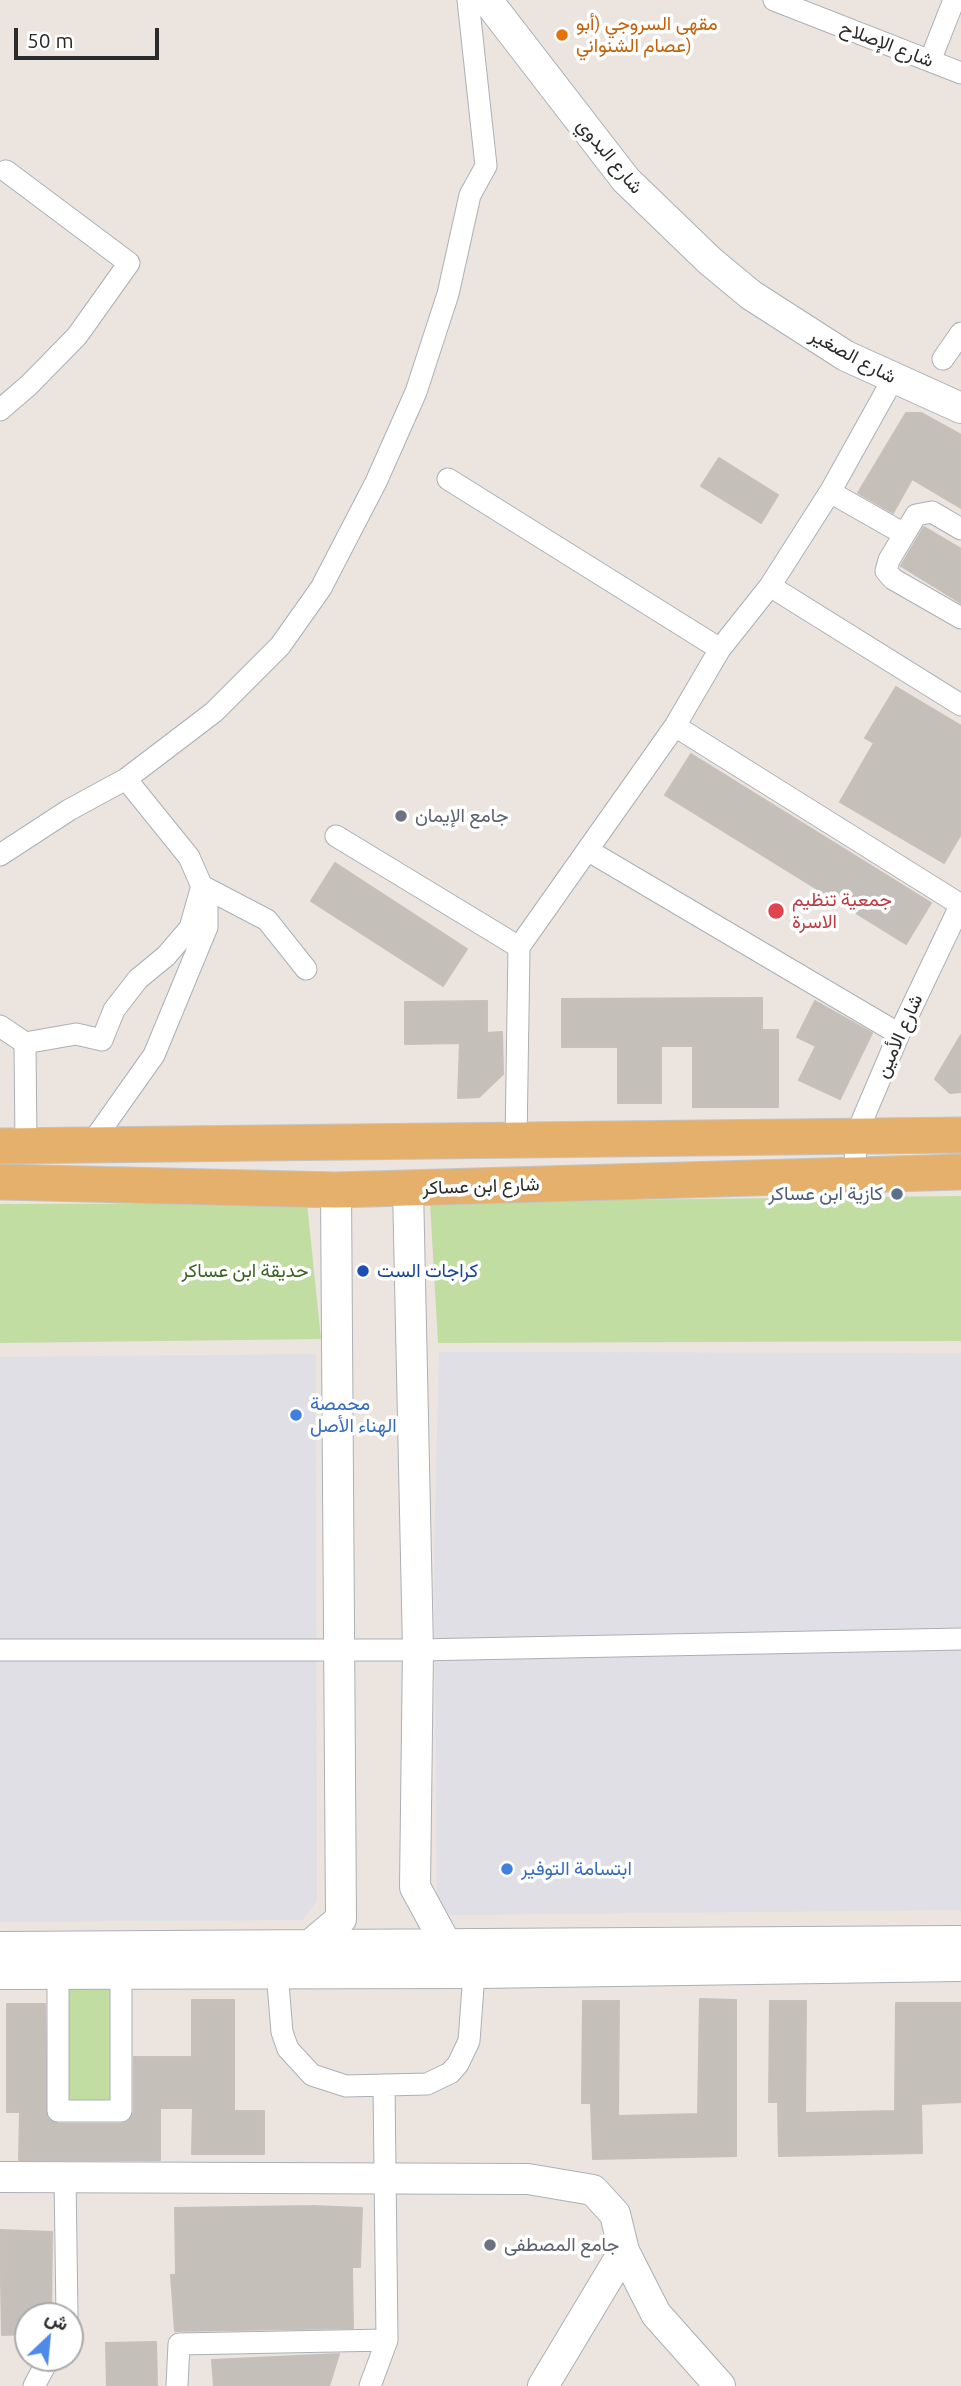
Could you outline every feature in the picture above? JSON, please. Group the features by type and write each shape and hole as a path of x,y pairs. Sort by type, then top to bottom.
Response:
{"main road":[{"name":"شارع البدوي","path":"487,0 626,180 710,261 751,295"},
{"name":"شارع الصغير","path":"751,295 846,356 961,408"},
{"path":"13,1145 516,1142 961,1135"},
{"name":"شارع ابن عساكر","path":"0,1182 335,1190 961,1172"},
{"path":"408,1188 418,1650 415,1887 446,1944"},
{"path":"309,1946 341,1919 335,1190"},
{"path":"0,1947 961,1941"},
{"path":"0,1974 474,1973 961,1966"},
{"path":"0,2177 528,2179 593,2190 615,2214 624,2251 656,2314 720,2386"},
{"path":"542,2386 624,2251"}],"street":[{"path":"0,855 69,810 126,779 214,712 280,646 321,588 376,482 416,392 448,294 470,195 486,166 468,0"},
{"name":"شارع الإصلاح","path":"774,0 961,73"},
{"path":"930,61 954,0"},
{"path":"0,410 77,336 129,262 6,171"},
{"path":"943,359 961,333"},
{"path":"516,1142 519,947 675,726 720,649 770,586 830,492 893,379"},
{"path":"448,480 720,649"},
{"path":"830,492 904,534"},
{"path":"961,529 932,512 916,515 888,559 886,571 893,579 961,618"},
{"path":"770,586 961,705"},
{"path":"675,726 961,904"},
{"path":"91,1144 153,1055 207,927 207,898 189,857 126,779"},
{"path":"336,836 519,947"},
{"path":"589,851 899,1034"},
{"path":"202,886 267,920 306,968"},
{"path":"0,1026 25,1043 76,1034 103,1040 114,1010 138,979 166,956 190,928 202,886"},
{"name":"شارع الأمين","path":"855,1173 856,1135 899,1034 961,904"},
{"path":"13,1145 25,1043"},
{"path":"0,1650 418,1650 961,1639"},
{"path":"58,1974 58,2111 121,2111 121,1972"},
{"path":"277,1972 282,2032 298,2063 328,2082 384,2085 427,2084 450,2073 458,2064 469,2041 474,1973"},
{"path":"370,2386 387,2340 384,2085"},
{"path":"65,2176 67,2302"},
{"path":"177,2386 178,2344 387,2340"}],"shaded area":[{"path":"439,1352 961,1353 961,1910 450,1915 437,1899 434,1557"},
{"path":"316,1354 317,1901 303,1920 0,1922 0,1357"}],"green space":[{"path":"961,1196 961,1341 438,1343 430,1202"},
{"name":"حديقة ابن عساكر","path":"307,1203 321,1339 0,1343 0,1204"},
{"path":"64,1985 113,1985 112,2106 64,2105"}],"building":[{"path":"906,413 921,413 961,435 961,508 912,479 893,513 858,493"},
{"path":"719,458 778,495 761,523 701,486"},
{"path":"924,527 961,549 961,603 901,566"},
{"path":"896,687 961,726 961,834 944,863 840,802 874,743 865,738"},
{"path":"691,754 931,903 906,944 665,795"},
{"path":"335,863 467,949 443,986 311,901"},
{"path":"762,998 762,1030 778,1030 778,1107 693,1107 693,1046 661,1046 661,1103 618,1103 618,1047 562,1047 562,999"},
{"path":"487,1001 487,1033 502,1032 503,1074 479,1097 458,1098 460,1043 405,1044 405,1002"},
{"path":"815,1001 872,1033 840,1099 799,1080 816,1046 797,1037"},
{"path":"961,1035 961,1092 950,1093 935,1079"},
{"path":"700,1999 736,2000 736,2156 593,2159 591,2103 582,2103 583,2001 619,2001 618,2116 698,2114"},
{"path":"192,2000 234,2000 234,2111 264,2111 264,2154 192,2154 193,2108 160,2108 160,2160 19,2160 20,2112 7,2112 7,2004 45,2004 47,2118 58,2124 121,2124 128,2122 134,2112 134,2057 192,2057"},
{"path":"770,2001 806,2001 805,2113 895,2111 896,2003 961,2003 961,2102 921,2104 922,2153 779,2156 778,2102 769,2102"},
{"path":"175,2208 362,2208 360,2267 352,2267 353,2328 175,2331 171,2275 176,2275"},
{"path":"0,2230 52,2232 51,2302 14,2302 14,2335 2,2335"},
{"path":"156,2342 157,2386 107,2386 106,2343"},
{"path":"339,2354 329,2386 214,2386 212,2360"}],"place":[{"name":"مقهى السروجي (أبو عصام الشنواني)","path":"562,35"},
{"name":"جامع الإيمان","path":"401,816"},
{"name":"جمعية تنظيم الاسرة","path":"776,911"},
{"name":"كازية ابن عساكر","path":"897,1194"},
{"name":"كراجات الست","path":"363,1271"},
{"name":"محمصة الهناء الأصل","path":"296,1415"},
{"name":"ابتسامة التوفير","path":"507,1869"},
{"name":"جامع المصطفى","path":"490,2245"}]}
